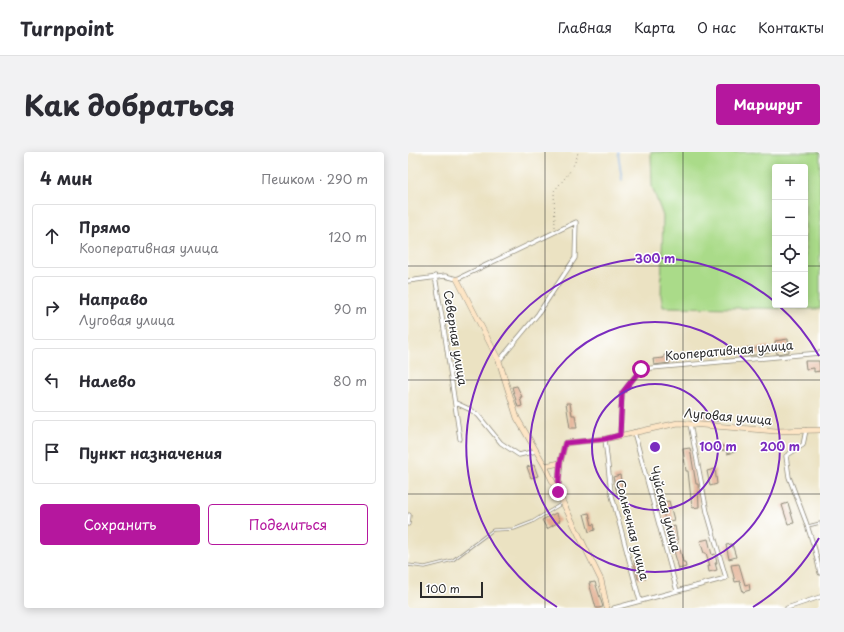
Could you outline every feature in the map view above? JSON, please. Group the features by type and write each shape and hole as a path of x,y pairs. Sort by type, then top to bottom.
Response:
{"street":[{"path":"408,281 435,276 445,276 457,279 576,222 575,258 538,314 499,361"},
{"name":"Северная улица","path":"435,276 456,403 460,439"},
{"path":"457,279 499,361 517,418 545,466 601,580 607,608"},
{"name":"Кооперативная улица","path":"620,435 622,393 641,369 820,353"},
{"name":"Северная улица","path":"456,403 478,415 500,443 519,455 536,451"},
{"name":"Луговая улица","path":"560,463 565,443 605,439 678,423 776,431 820,430"},
{"path":"614,608 726,578 707,512 690,424"},
{"path":"806,430 804,445 786,456 789,477 807,526 820,573"},
{"name":"Чуйская улица","path":"634,432 677,591"},
{"name":"Солнечная улица","path":"605,439 611,492 640,601"},
{"path":"545,466 560,463 558,492"},
{"path":"408,524 409,516"},
{"path":"788,608 820,597"}],"lane":[{"path":"408,565 425,567 453,560 493,530 514,529 532,522 563,503"},
{"path":"807,526 820,523"}],"path":[{"path":"556,232 554,191 576,161 578,152"}],"green space":[{"path":"651,152 820,152 820,309 663,307 661,296 663,216 652,187"}],"building":[{"path":"788,339 789,352 777,354 775,341"},
{"path":"769,346 770,353 747,356 746,348 751,347 751,349"},
{"path":"664,355 669,355 670,363 654,365 653,359 664,358"},
{"path":"805,361 819,361 820,371 814,372 814,368 806,369"},
{"path":"517,386 522,397 520,397 522,406 518,407 512,387"},
{"path":"566,403 570,403 572,415 575,415 577,428 570,428"},
{"path":"700,413 711,413 711,415 718,415 718,421 700,418"},
{"path":"722,445 723,447 734,446 735,452 727,454 726,450 717,451 716,446"},
{"path":"690,448 696,484 698,484 699,507 692,508 688,471 686,471 683,449"},
{"path":"534,465 538,476 531,478 527,467"},
{"path":"715,469 717,484 710,486 707,471"},
{"path":"620,475 623,492 617,493 613,477"},
{"path":"669,501 674,520 665,522 662,503"},
{"path":"788,503 794,523 788,524 782,505"},
{"path":"556,513 560,521 547,529 542,520"},
{"path":"589,513 595,530 589,532 584,514"},
{"path":"675,526 678,543 672,545 668,528"},
{"path":"708,539 712,555 715,554 717,563 715,563 717,570 709,572 708,566 710,566 700,541"},
{"path":"732,544 736,557 729,559 726,545"},
{"path":"680,549 683,562 685,562 686,567 679,569 674,551"},
{"path":"638,560 641,572 644,572 646,578 638,579 634,561"},
{"path":"739,564 745,585 749,584 750,590 743,592 740,581 735,582 731,565"},
{"path":"595,582 603,607 596,608 589,583"}],"waterway":[{"path":"618,152 622,180"}],"route":[{"path":"558,492 560,463 565,443 605,439 620,435 622,393 641,369"}]}
